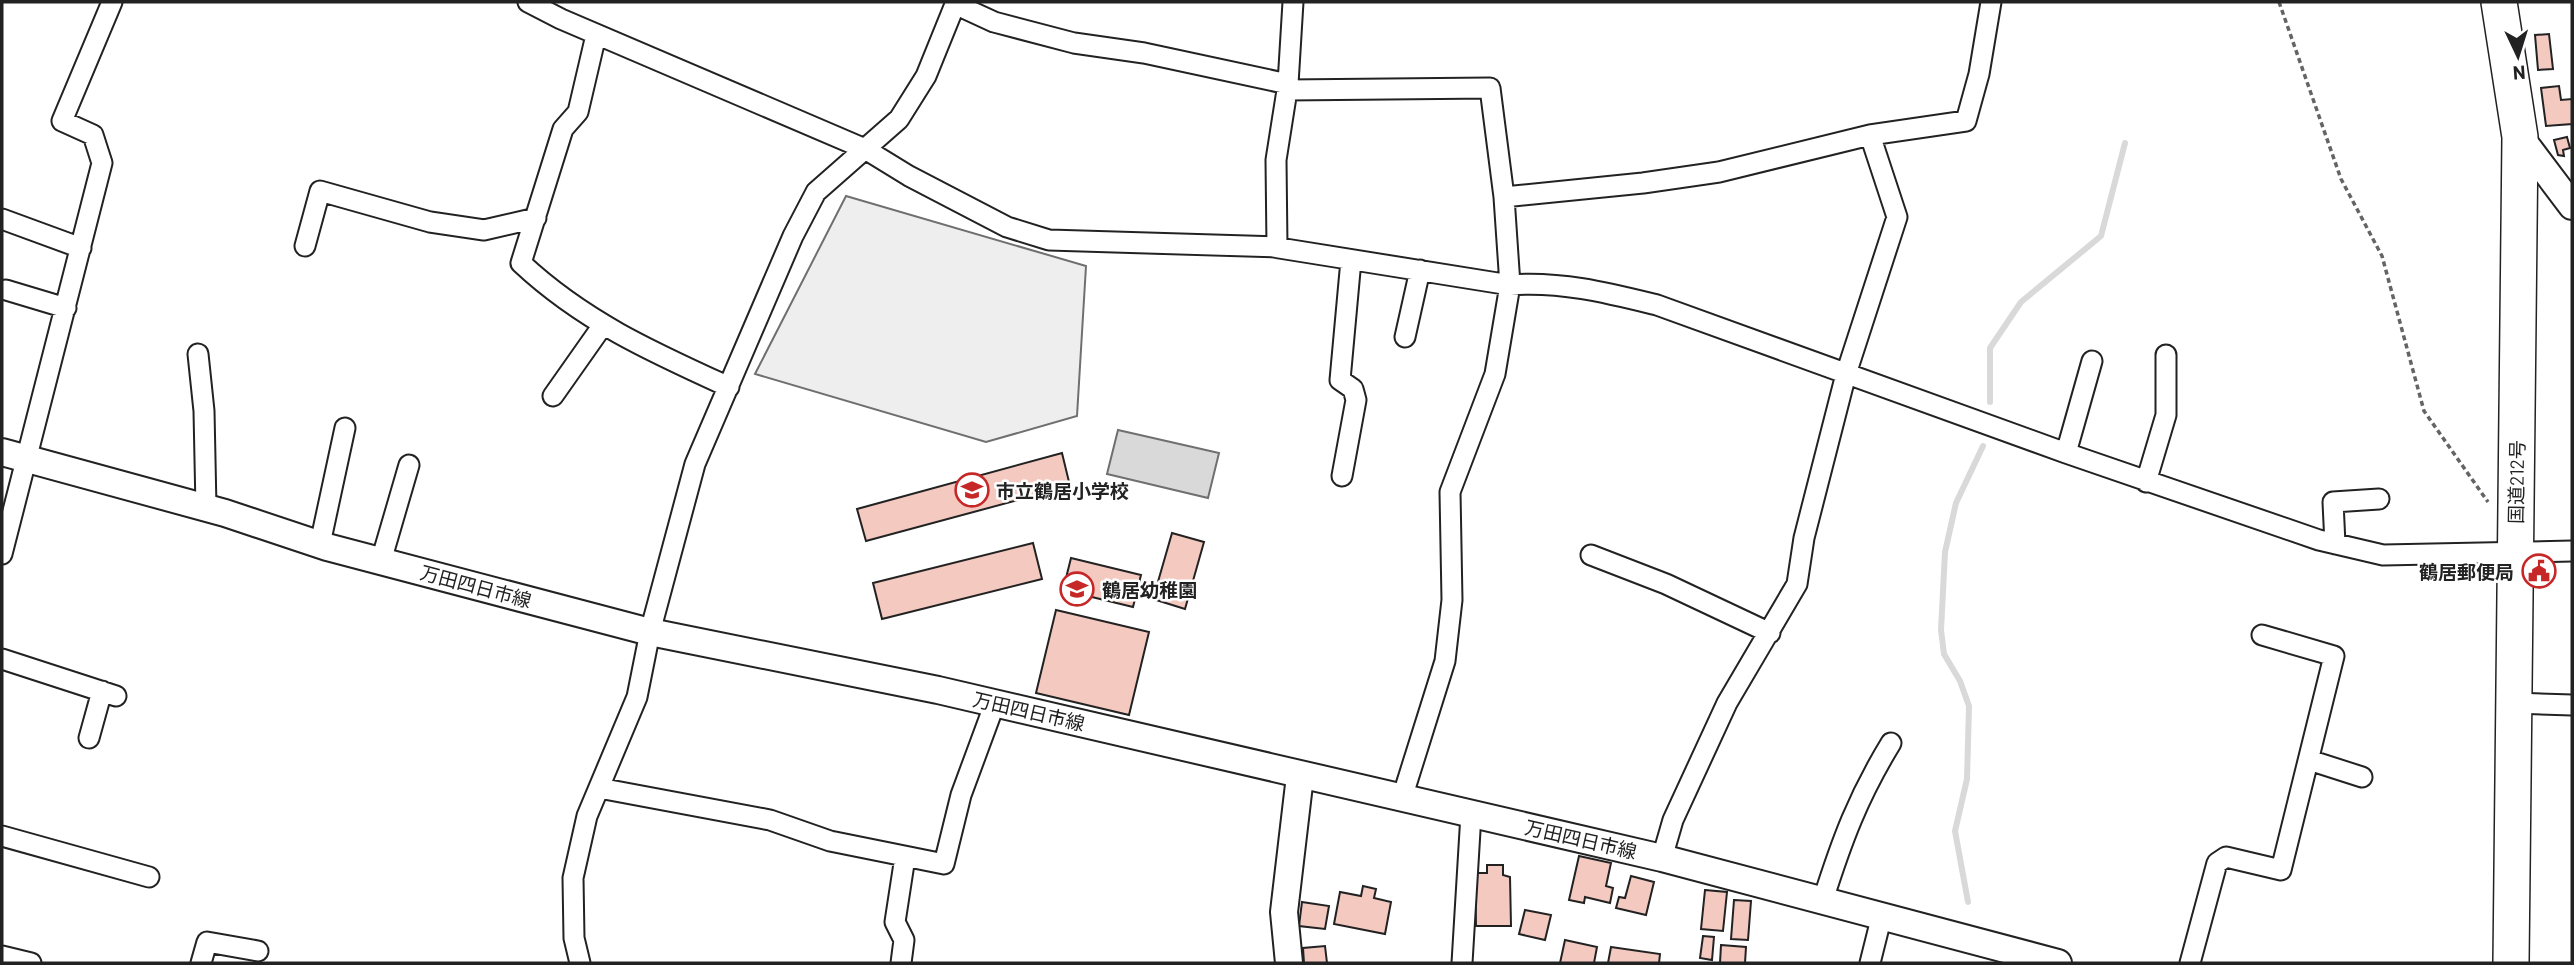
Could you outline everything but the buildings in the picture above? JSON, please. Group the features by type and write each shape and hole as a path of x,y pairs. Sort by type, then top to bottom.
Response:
{"highway":[{"name":"国道212号","path":"2499,2 2520,137 2511,963"}],"main road":[{"path":"2520,137 2572,206"},
{"name":"万田四日市線","path":"2,452 206,508 381,561 650,632 995,703 1661,858 1882,915 2009,956 2058,963"},
{"path":"1289,963 1284,912 1300,776"}],"street":[{"path":"2,555 102,163 93,135 62,121 112,2"},
{"path":"528,2 596,35 864,149 909,176 1007,227 1049,240 1277,247"},
{"path":"1277,247 1276,160 1287,87 1293,2"},
{"path":"1504,197 1643,183 1718,172 1870,135 1966,121 1979,74 1991,2"},
{"path":"580,963 574,938 573,878 587,816 637,696 650,632 695,464 793,236 816,192 899,119 926,76 955,3 994,22 1074,43 1144,53 1287,87 1490,89 1504,197 1510,285 1495,374 1450,492 1452,600 1445,661 1402,798"},
{"path":"596,35 578,112 563,129 521,263 555,295 603,325 729,387"},
{"path":"1661,858 1673,820 1727,703 1797,584 1804,538 1846,374 1897,217 1870,135"},
{"path":"305,246 320,191 430,222 484,230 536,218"},
{"path":"2,219 81,248"},
{"path":"1277,247 1273,247 1510,285 1545,282 1657,305 2147,482 2335,544 2383,555 2516,539 2572,551"},
{"path":"1342,476 1356,400 1353,389 1340,380 1351,260"},
{"path":"1405,337 1419,270"},
{"path":"6,290 66,308"},
{"path":"553,396 603,325"},
{"path":"198,354 204,411 206,508"},
{"path":"2147,482 2166,415 2166,355"},
{"path":"2066,453 2092,361"},
{"path":"320,544 345,428"},
{"path":"381,561 409,465"},
{"path":"2335,544 2333,502 2379,499"},
{"path":"1591,555 1665,584 1770,633"},
{"path":"2190,963 2217,863 2226,857 2281,870 2334,656 2263,635"},
{"path":"2,660 109,693 89,738"},
{"path":"599,788 770,820 830,841 944,864 961,796 995,703"},
{"path":"2514,703 2572,705"},
{"path":"1824,900 1847,826 1864,787 1891,743"},
{"path":"2309,760 2362,777"},
{"path":"1462,963 1471,814"},
{"path":"2,836 149,877"},
{"path":"901,963 904,940 895,922 905,857"},
{"path":"1870,963 1882,915"},
{"path":"201,963 207,942 258,951"},
{"path":"2,956 32,963"}],"path":[{"path":"2279,2 2341,179 2382,256 2424,411 2516,539"}],"shaded area":[{"path":"846,196 1086,266 1077,416 986,442 755,374"},
{"path":"1118,430 1219,453 1208,498 1107,474"}],"waterway":[{"path":"1990,402 1990,348 2021,302 2101,236 2125,143"},
{"path":"1968,902 1955,831 1967,779 1969,706 1960,681 1944,654 1941,630 1945,552 1956,503 1983,446"}],"place":[{"name":"市立鶴居小学校","path":"972,490"},
{"name":"鶴居郵便局","path":"2539,571"},
{"name":"鶴居幼稚園","path":"1077,589"}]}
